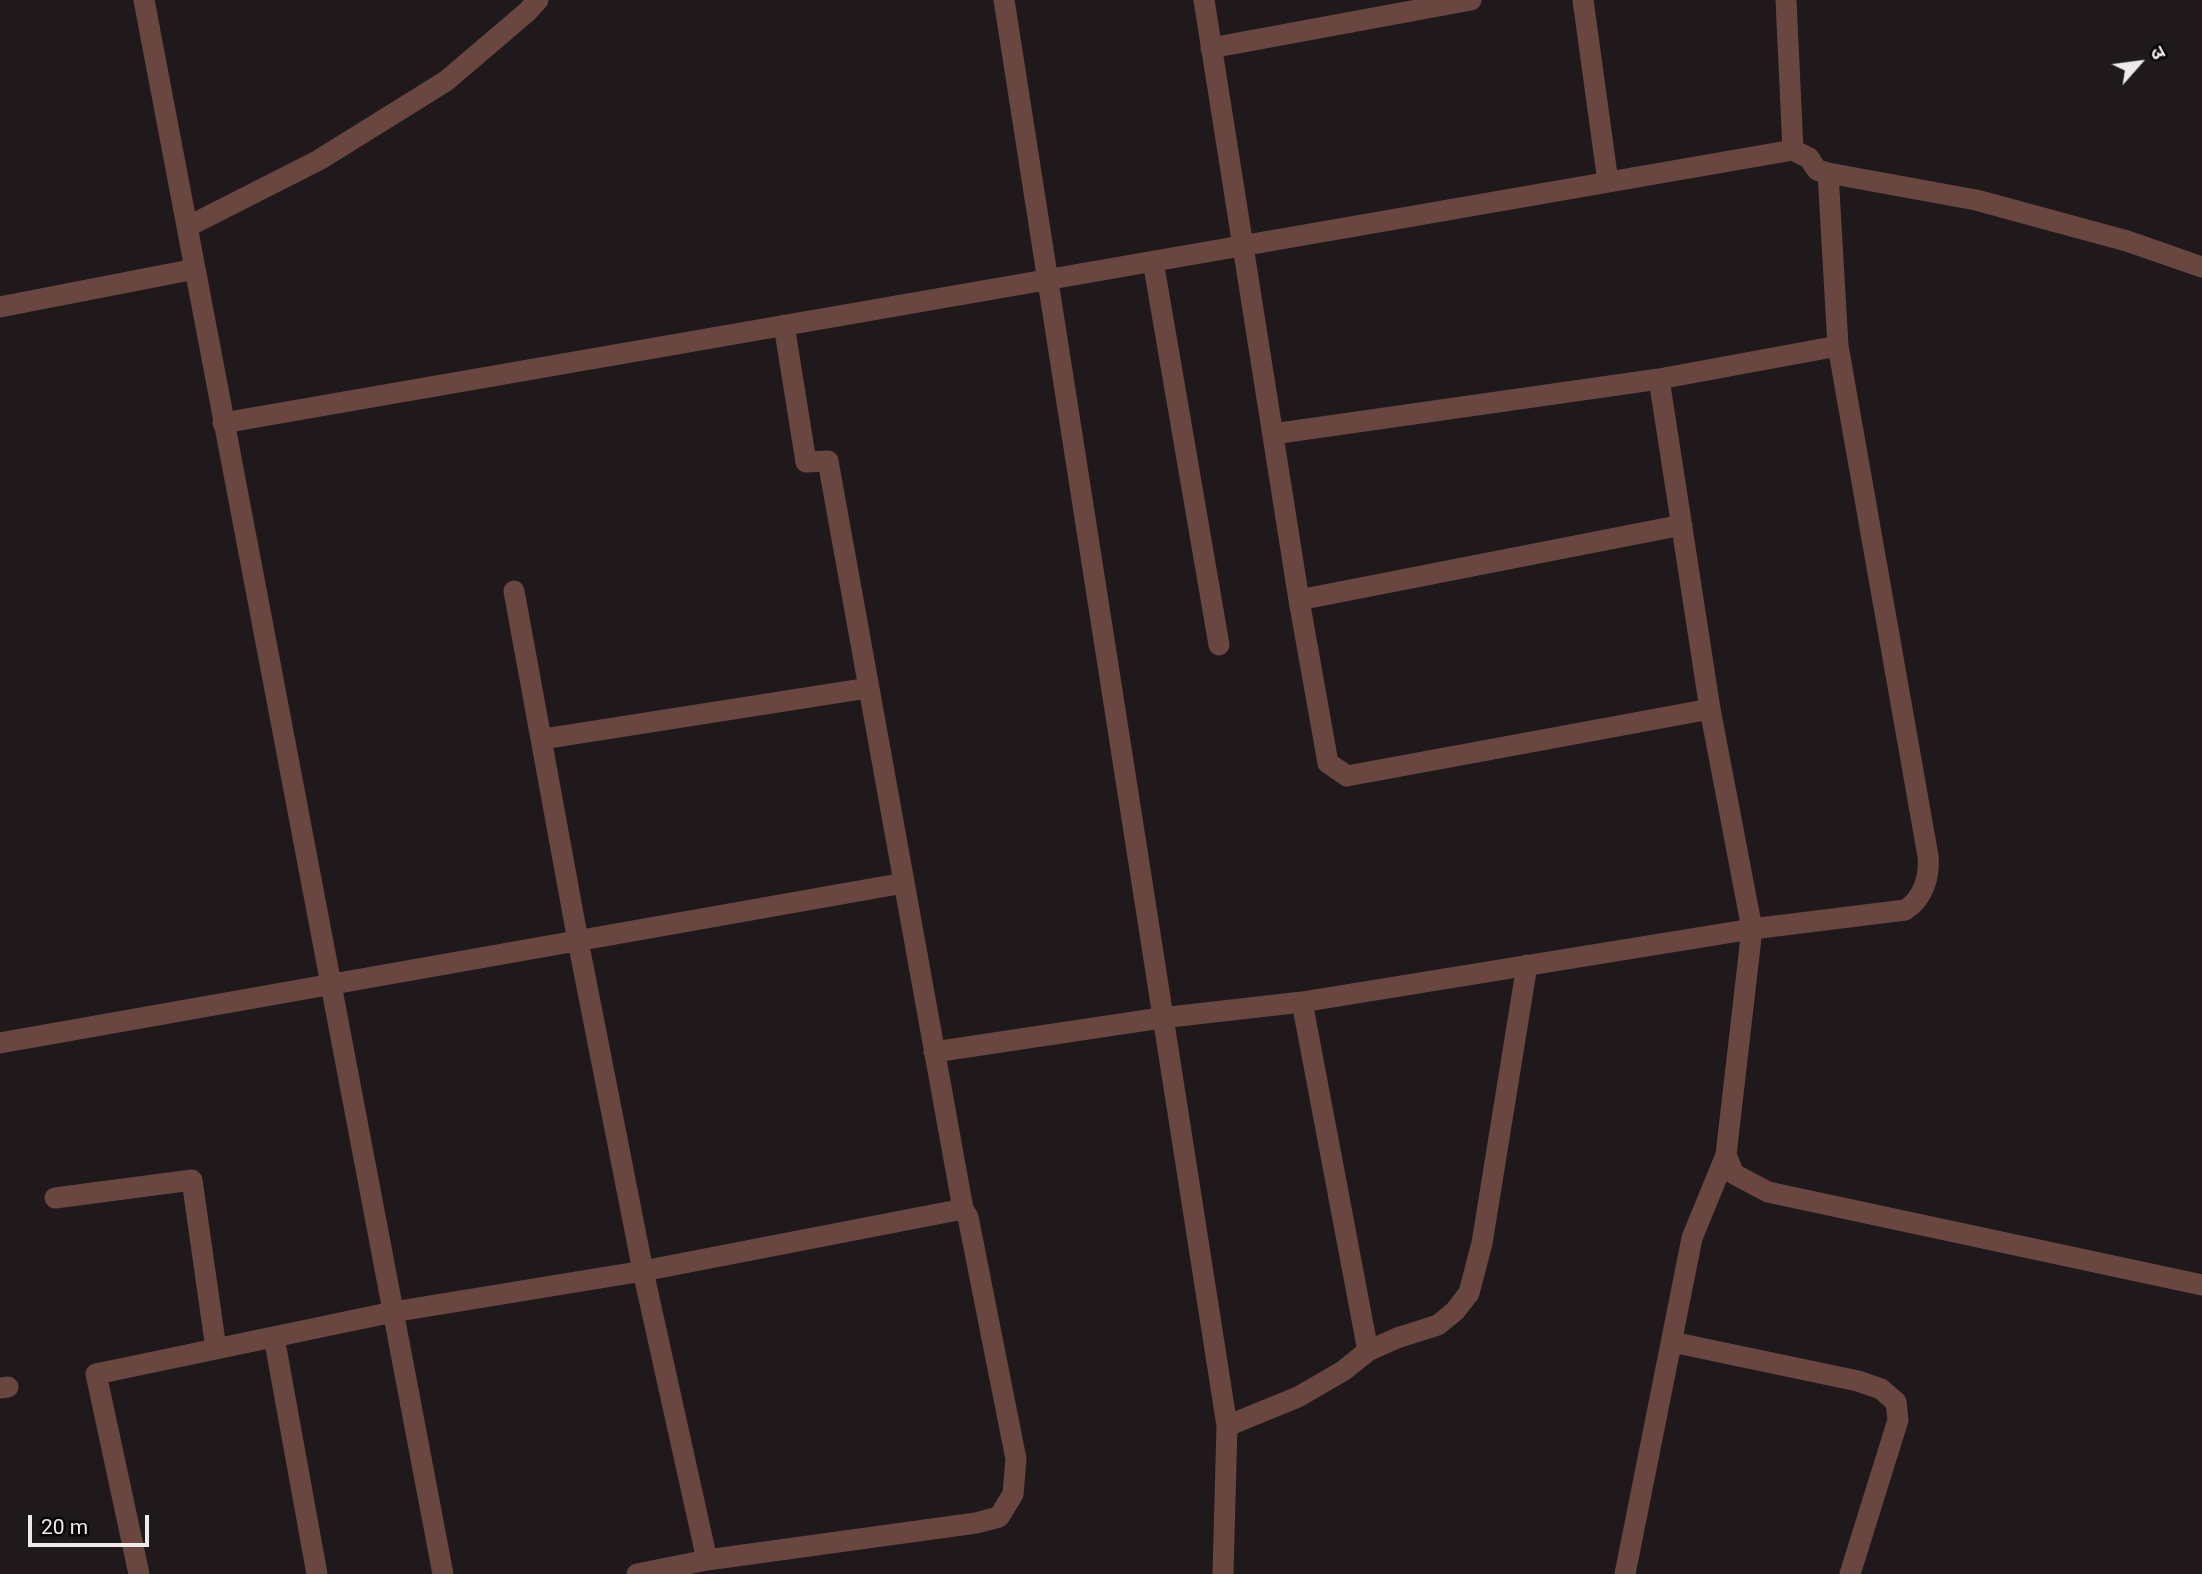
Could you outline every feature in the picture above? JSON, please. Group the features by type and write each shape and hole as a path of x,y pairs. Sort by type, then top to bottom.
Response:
{"street":[{"path":"144,0 443,1574"},
{"path":"187,227 319,160 446,81 538,0"},
{"path":"1004,0 1161,1018 1227,1426 1223,1574"},
{"path":"1204,0 1298,600 1328,763 1347,776 1710,709"},
{"path":"1212,48 1471,0"},
{"path":"1583,0 1608,182"},
{"path":"1786,0 1793,150"},
{"path":"223,423 1793,150 1810,158 1817,170 1976,200 2127,241 2202,267"},
{"path":"934,1052 1161,1018 1302,1002 1752,929 1905,910 1916,903 1929,869 1838,346 1828,173"},
{"path":"1153,261 1219,645"},
{"path":"0,307 195,268"},
{"path":"637,1574 707,1560 976,1523 999,1517 1013,1494 1016,1459 968,1217 963,1209 828,461 806,461 784,325"},
{"path":"1273,433 1660,379 1838,346"},
{"path":"1625,1574 1692,1238 1726,1155 1752,929 1710,709 1660,379"},
{"path":"1298,600 1682,525"},
{"path":"514,591 578,941 643,1271 707,1560"},
{"path":"543,739 868,688"},
{"path":"0,1043 904,883"},
{"path":"1227,1426 1298,1397 1332,1378 1368,1351 1438,1325 1455,1311 1469,1293 1482,1243 1527,965"},
{"path":"1302,1002 1368,1351"},
{"path":"1726,1155 1734,1174 1768,1192 2202,1285"},
{"path":"55,1198 192,1180 216,1349"},
{"path":"139,1574 96,1374 393,1312 643,1271 963,1209"},
{"path":"274,1337 317,1574"},
{"path":"1672,1342 1858,1381 1881,1389 1896,1402 1898,1420 1850,1574"}]}
